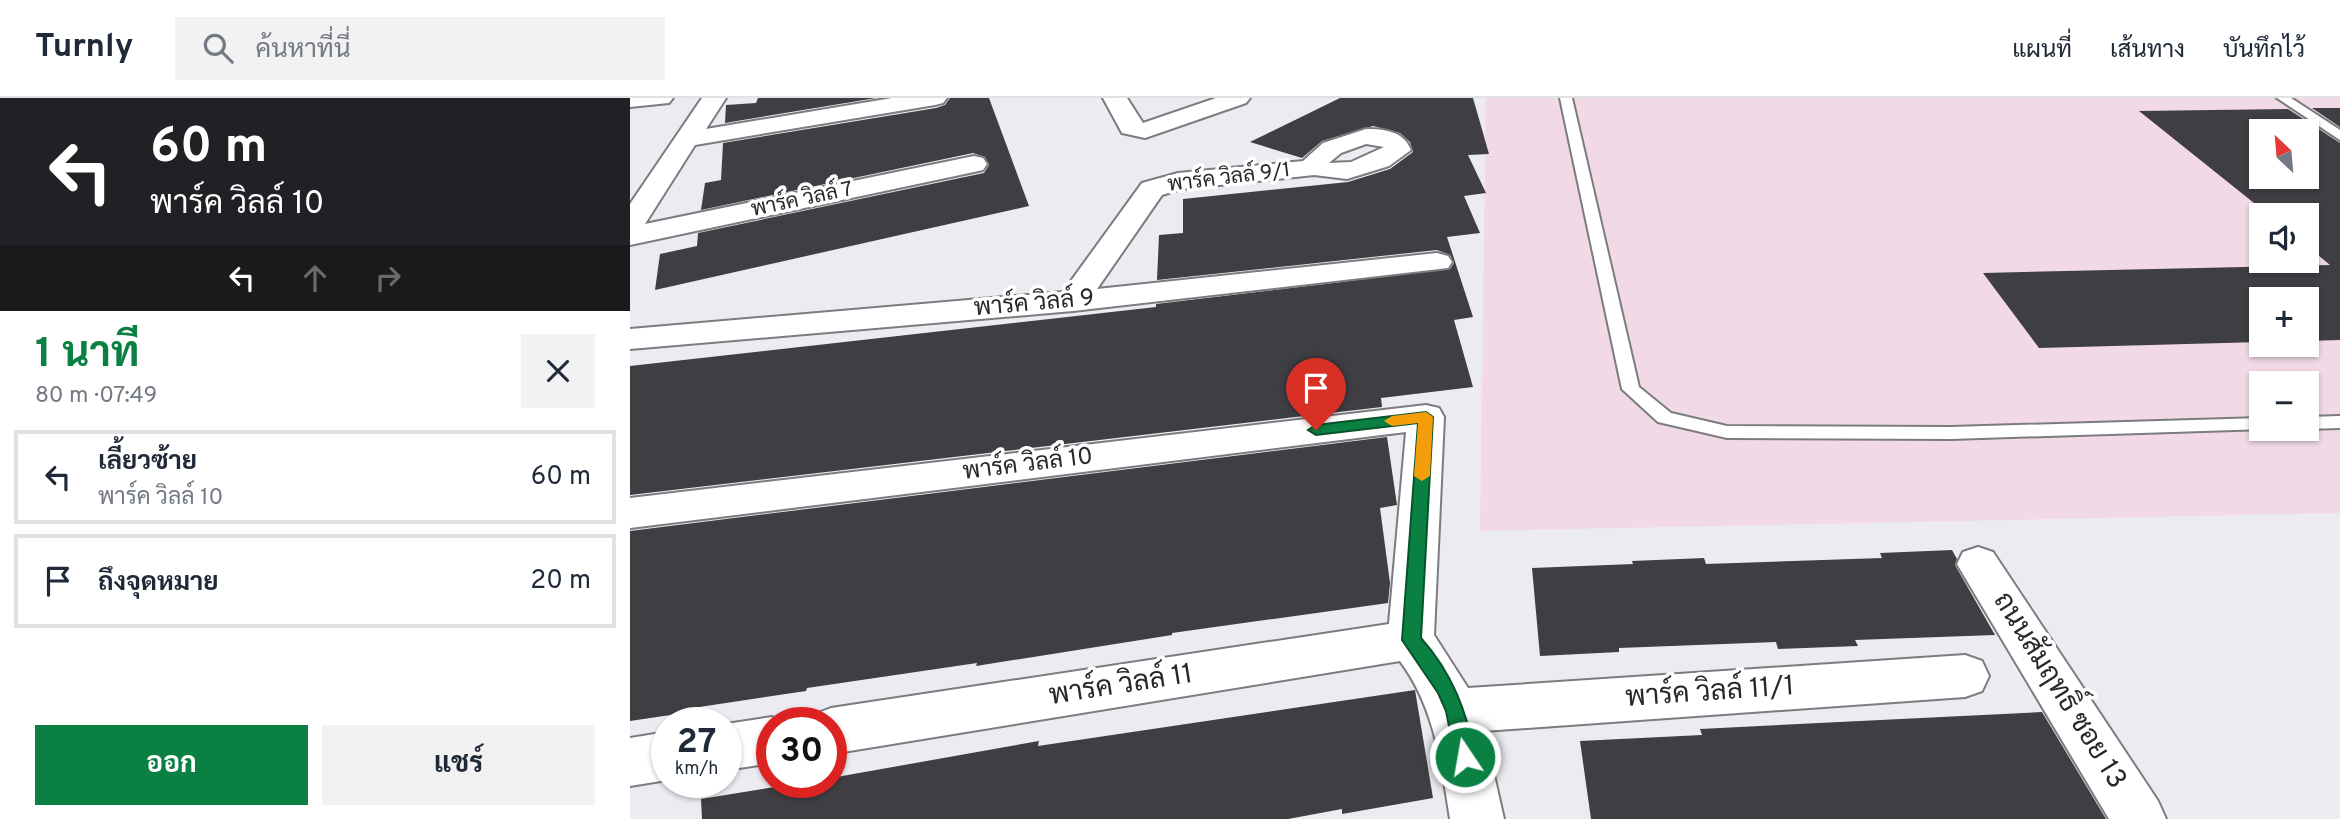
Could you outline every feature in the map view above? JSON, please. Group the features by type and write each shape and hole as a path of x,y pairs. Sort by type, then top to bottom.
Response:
{"street":[{"path":"630,100 661,98"},
{"path":"630,225 714,98"},
{"path":"688,139 935,98"},
{"path":"1115,98 1131,128 1145,131 1238,98"},
{"name":"พาร์ค วิลล์ 7","path":"630,236 974,164"},
{"name":"พาร์ค วิลล์ 9/1","path":"1073,301 1152,189 1178,181 1317,167"},
{"path":"630,172 667,169"},
{"name":"พาร์ค วิลล์ 9","path":"630,339 1073,301 1437,262"},
{"name":"พาร์ค วิลล์ 10","path":"630,513 1426,417 1411,640"},
{"name":"ถนนสัมฤทธิ์ ซอย 13","path":"1979,564 2139,819"},
{"path":"1411,640 1431,663 1456,711 1477,819"},
{"name":"พาร์ค วิลล์ 11","path":"847,728 1411,640"},
{"name":"พาร์ค วิลล์ 11/1","path":"1456,711 1965,676"},
{"path":"630,762 651,759"}],"lane":[{"path":"1566,98 1630,389 1665,418 1727,432 1951,433 2249,424"},
{"path":"2283,98 2340,136"},
{"path":"2319,423 2340,422"}],"shaded area":[{"path":"1486,98 2340,98 2340,513 1480,531"}],"building":[{"path":"758,98 876,98 725,123 726,105 756,103"},
{"path":"950,98 989,98 1029,206 655,290 660,254 697,246 698,233 984,173 989,165 985,157 973,153 701,210 705,183 721,180 723,143 936,108 945,105"},
{"path":"1340,98 1473,98 1489,154 1468,155 1486,193 1464,196 1480,233 1447,237 1473,317 1454,320 1473,387 1381,398 1382,407 630,495 630,366 1156,307 1156,304 1450,269 1454,263 1450,255 1437,250 1157,280 1159,235 1183,233 1183,199 1348,182 1390,169 1413,152 1410,142 1400,133 1373,126 1322,141 1302,158 1250,142"},
{"path":"2312,108 2340,108 2340,127"},
{"path":"2288,109 2303,119 2249,119 2249,189 2319,189 2319,129 2340,143 2340,340 2319,341 2319,287 2249,287 2249,342 2039,348 1983,273 2249,267 2249,273 2319,273 2319,265 2330,265 2319,256 2319,203 2254,203 2139,111"},
{"path":"1387,437 1397,505 1380,508 1390,583 1388,603 1172,633 976,666 977,663 807,688 806,691 699,707 651,707 651,718 630,721 630,531"},
{"path":"1952,550 1957,559 1955,565 1995,635 1855,640 1858,646 1778,649 1776,642 1619,648 1619,652 1540,656 1532,568 1704,558 1706,564 1882,558 1880,553"},
{"path":"1415,690 1433,798 1342,814 1342,809 1288,819 702,819 701,799 742,798 742,792 756,790 756,798 847,798 847,775 1039,741 1038,746"},
{"path":"2042,712 2106,819 1591,819 1580,741 1702,735 1700,729"}],"slow traffic":[{"path":"1392,421 1426,417 1422,476"}],"route":[{"path":"1316,430 1426,417 1411,640 1431,663 1447,690 1456,711 1465,757"}]}
